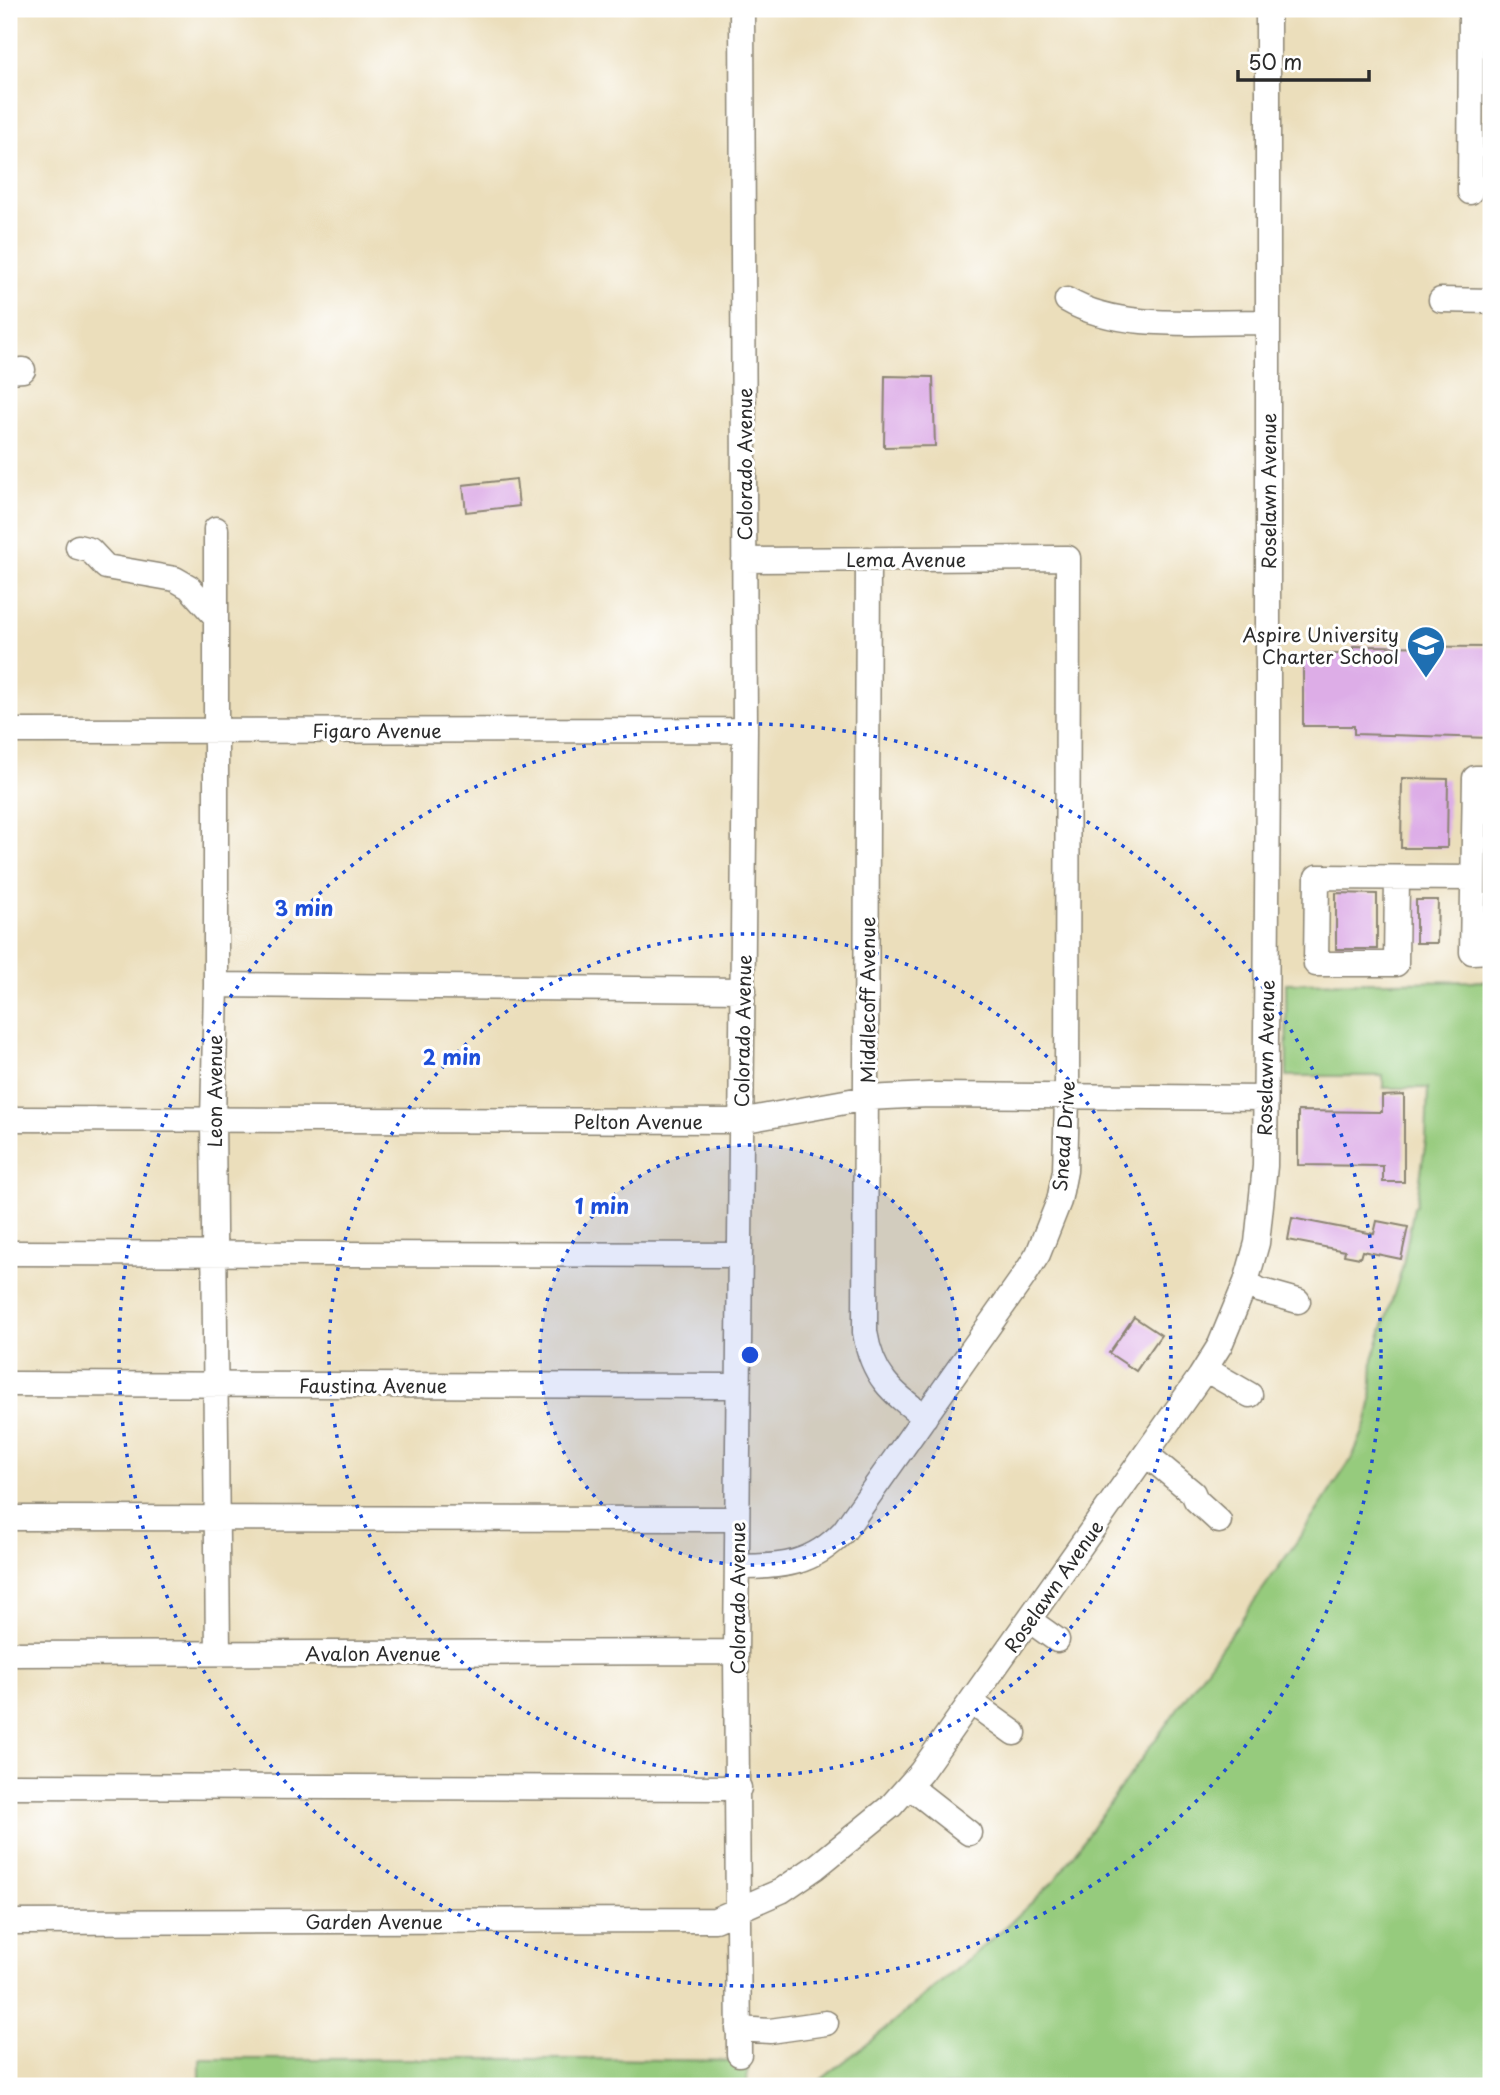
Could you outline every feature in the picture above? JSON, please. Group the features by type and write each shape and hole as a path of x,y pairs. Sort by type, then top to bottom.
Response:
{"street":[{"name":"Colorado Avenue","path":"738,2054 736,1652 745,730 742,9"},
{"name":"Roselawn Avenue","path":"737,1911 780,1891 816,1867 891,1806 909,1786 1205,1369 1220,1345 1246,1282 1257,1242 1265,1166 1268,9"},
{"path":"1470,192 1471,9"},
{"path":"1067,300 1105,317 1131,321 1268,322"},
{"path":"1441,300 1491,301"},
{"name":"Leon Avenue","path":"216,529 216,985 213,1120 218,1653"},
{"path":"78,547 90,550 106,567 175,579 189,587 216,617"},
{"name":"Lema Avenue","path":"744,560 1068,558"},
{"name":"Snead Drive","path":"737,1567 762,1567 801,1561 830,1546 844,1531 1024,1276 1049,1230 1059,1201 1065,1171 1067,1097 1068,558"},
{"name":"Middlecoff Avenue","path":"868,559 866,1332 873,1365 881,1379 895,1395 925,1417"},
{"name":"Figaro Avenue","path":"9,730 745,730"},
{"path":"1491,778 1475,778 1483,846 1473,878 1482,903 1472,952 1491,951"},
{"path":"1397,878 1396,964 1316,964 1317,877 1473,878"},
{"path":"216,985 744,990"},
{"name":"Pelton Avenue","path":"9,1119 740,1121 867,1098 1265,1098"},
{"path":"9,1253 739,1255"},
{"path":"1246,1282 1259,1290 1298,1301"},
{"path":"1205,1369 1250,1395"},
{"name":"Faustina Avenue","path":"9,1384 738,1385"},
{"path":"1146,1454 1193,1493 1196,1500 1219,1521"},
{"path":"9,1518 737,1519"},
{"path":"1029,1620 1058,1640"},
{"name":"Avalon Avenue","path":"9,1654 736,1652"},
{"path":"971,1702 1014,1733"},
{"path":"9,1786 738,1788"},
{"path":"909,1786 970,1833"},
{"name":"Garden Avenue","path":"9,1922 715,1920 737,1911"},
{"path":"738,2029 770,2031 827,2023"}],"green space":[{"path":"1491,981 1491,2086 813,2086 893,2023 1009,1924 1055,1880 1295,1544 1352,1458 1366,1425 1371,1404 1373,1359 1402,1269 1416,1206 1426,1140 1428,1088 1383,1088 1383,1076 1287,1076 1286,983"},
{"path":"200,2059 748,2061 747,2086 200,2086"}],"building":[{"path":"885,376 933,377 935,446 884,447"},
{"path":"516,479 519,506 466,512 463,485"},
{"name":"Aspire University Charter School","path":"1353,646 1491,647 1491,738 1354,734 1354,726 1303,726 1303,654 1353,654"},
{"path":"1402,778 1448,779 1447,848 1401,848"},
{"path":"1336,893 1377,894 1377,949 1336,949"},
{"path":"1416,900 1438,900 1437,943 1416,943"},
{"path":"1404,1095 1404,1182 1383,1182 1383,1166 1298,1165 1298,1111 1382,1112 1382,1096"},
{"path":"1292,1218 1374,1234 1377,1221 1408,1227 1401,1259 1362,1251 1360,1258 1344,1255 1345,1251 1288,1240"},
{"path":"1134,1317 1161,1335 1136,1371 1109,1353"}],"place":[{"name":"Aspire University Charter School","path":"1426,679"}]}
